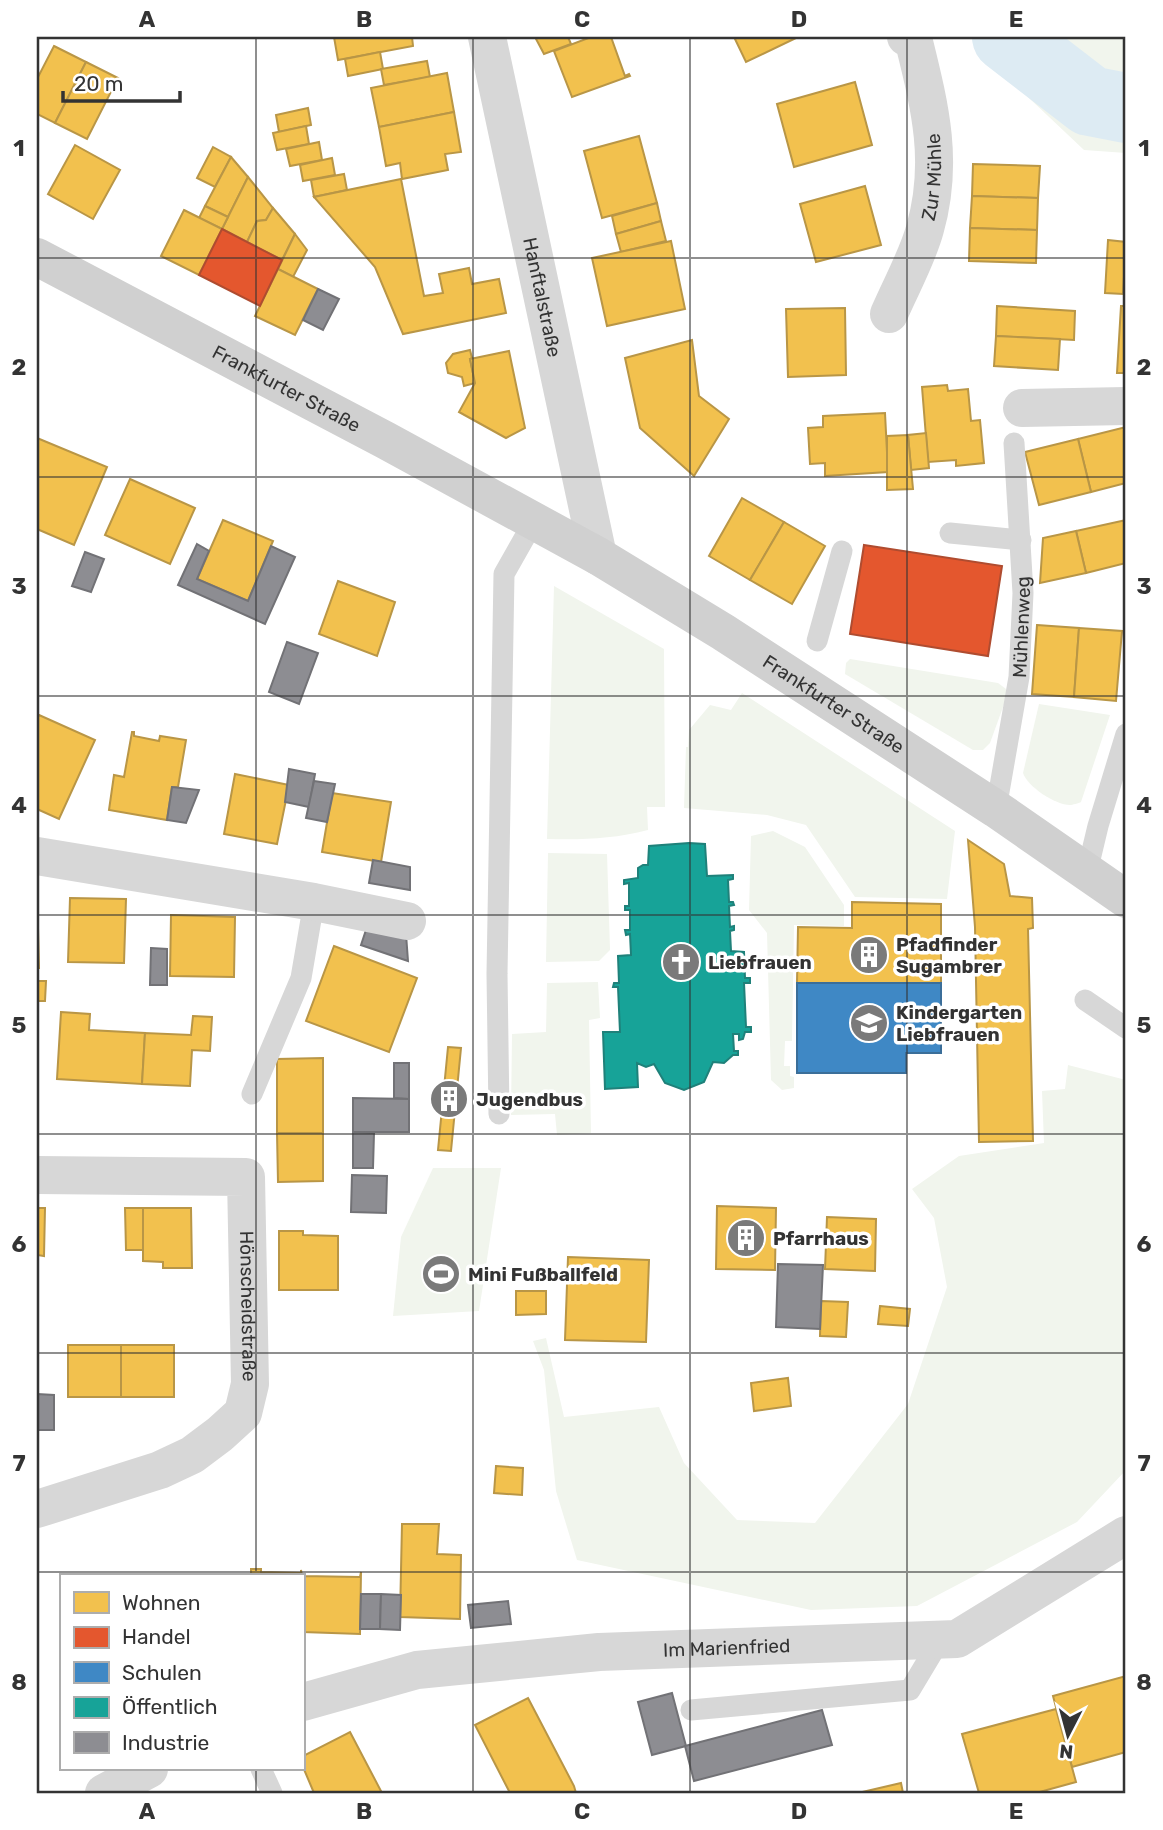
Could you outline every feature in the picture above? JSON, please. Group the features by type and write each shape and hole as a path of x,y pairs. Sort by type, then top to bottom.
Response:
{"main road":[{"name":"Frankfurter Straße","path":"37,257 385,440 598,556 723,632 996,809 1126,899"}],"street":[{"name":"Hanftalstraße","path":"487,37 598,556"},
{"name":"Zur Mühle","path":"890,314 925,230 936,168 930,107 914,42 906,37"},
{"path":"1018,426 1126,406"},
{"path":"37,856 314,902 407,921"},
{"name":"Hönscheidstraße","path":"37,1175 246,1177 250,1384 243,1413 192,1455 160,1470 37,1509"},
{"name":"Im Marienfried","path":"304,1702 417,1670 573,1654 957,1639 1126,1535"},
{"path":"104,1793 147,1770"}],"lane":[{"name":"Mühlenweg","path":"996,809 1019,677 1023,593 1018,426"},
{"path":"499,1114 497,974 504,574 534,520"},
{"path":"950,533 1021,540"},
{"path":"817,641 842,551"},
{"path":"1087,872 1126,734"},
{"path":"252,1094 301,978 314,902"},
{"path":"1085,1000 1126,1028"},
{"path":"691,1710 910,1690 940,1640"},
{"path":"261,1770 272,1793"}],"shaded area":[{"path":"971,37 1126,37 1126,153 1084,150 976,48"},
{"path":"554,586 664,649 665,807 647,807 648,830 597,838 547,839"},
{"path":"850,659 998,683 1006,689 1007,696 990,743 983,750 973,750 845,674 846,663"},
{"path":"742,693 955,831 947,899 855,897 806,825 767,815 684,808 689,730 710,705 731,710"},
{"path":"1039,704 1110,715 1081,802 1070,805 1050,798 1036,789 1023,773"},
{"path":"773,831 805,847 844,905 844,926 794,925 792,1041 785,1041 784,1066 790,1066 794,1088 782,1090 771,1080 767,933 749,910 751,836"},
{"path":"548,853 607,854 610,950 599,961 546,962"},
{"path":"598,982 600,1018 589,1020 591,1133 557,1135 555,1114 511,1115 512,1034 546,1032 547,983"},
{"path":"1068,1065 1126,1080 1126,1470 1077,1522 917,1606 811,1610 577,1560 556,1491 544,1370 533,1341 546,1338 564,1417 659,1407 684,1463 737,1520 815,1523 908,1404 947,1287 934,1218 912,1189 959,1156 1044,1143 1042,1091 1065,1089"},
{"name":"Mini Fußballfeld","path":"433,1168 501,1168 479,1311 393,1316 401,1237"}],"building: Wohnen":[{"path":"334,37 412,37 413,46 338,60"},
{"path":"535,37 568,37 571,44 544,54"},
{"path":"591,37 611,37 625,76 630,76 572,97 554,51"},
{"path":"734,37 798,37 746,62"},
{"path":"54,46 86,62 55,123 37,114 37,79"},
{"path":"380,52 383,69 348,76 345,59"},
{"path":"427,61 430,77 384,85 381,69"},
{"path":"86,62 118,78 87,139 55,123"},
{"path":"447,73 454,112 379,127 371,88"},
{"path":"855,82 872,145 794,167 777,104"},
{"path":"308,108 311,125 279,132 276,115"},
{"path":"454,112 461,152 445,154 448,170 402,179 400,163 386,166 379,127"},
{"path":"306,126 309,144 277,150 273,133"},
{"path":"639,136 657,203 602,218 584,151"},
{"path":"319,142 322,160 290,166 286,149"},
{"path":"75,145 120,170 93,219 48,194"},
{"path":"213,147 231,157 215,187 197,178"},
{"path":"231,157 248,177 228,217 205,206"},
{"path":"332,158 335,175 303,181 300,165"},
{"path":"973,164 1040,166 1038,198 972,196"},
{"path":"344,174 347,190 314,197 311,180"},
{"path":"248,177 273,208 266,220 257,221 247,242 222,229"},
{"path":"401,179 424,296 443,293 439,274 469,268 472,284 499,279 506,313 403,334 375,267 314,197"},
{"path":"865,186 881,245 816,262 800,204"},
{"path":"972,196 1038,198 1037,230 970,228"},
{"path":"657,203 661,221 616,234 612,216"},
{"path":"205,206 228,217 222,229 199,218"},
{"path":"273,208 295,234 282,260 247,242 257,221 266,220"},
{"path":"184,210 222,229 199,275 161,256"},
{"path":"661,221 666,241 621,252 616,234"},
{"path":"970,228 1037,230 1036,263 969,261"},
{"path":"295,234 307,250 293,277 278,269"},
{"path":"1108,240 1126,242 1123,294 1105,293"},
{"path":"671,241 685,309 607,326 592,258"},
{"path":"278,269 318,289 295,335 255,316"},
{"path":"997,306 1075,311 1074,340 996,336"},
{"path":"1121,306 1126,306 1126,373 1117,373"},
{"path":"845,308 846,375 788,377 786,309"},
{"path":"996,336 1060,339 1058,370 994,366"},
{"path":"692,340 699,396 729,419 694,476 640,428 625,358"},
{"path":"470,350 475,383 464,386 462,377 448,373 446,363 453,354"},
{"path":"509,351 525,428 506,438 459,412 475,383 470,359"},
{"path":"947,385 948,391 968,389 971,421 980,420 984,463 956,466 956,460 928,462 922,387"},
{"path":"885,413 888,472 825,476 825,463 810,464 808,428 823,427 823,416"},
{"path":"1126,427 1126,483 1091,492 1078,439"},
{"path":"926,433 929,468 911,470 908,435"},
{"path":"908,435 913,489 887,490 887,436"},
{"path":"37,438 107,467 74,545 37,529"},
{"path":"1078,439 1091,492 1039,505 1025,452"},
{"path":"130,479 195,508 170,564 105,535"},
{"path":"742,498 784,522 750,580 709,556"},
{"path":"223,520 273,541 248,601 197,579"},
{"path":"1126,520 1126,563 1086,573 1076,531"},
{"path":"784,522 825,546 792,604 750,580"},
{"path":"1076,531 1086,573 1040,583 1043,538"},
{"path":"338,581 395,602 377,656 319,634"},
{"path":"1037,625 1079,628 1074,697 1032,694"},
{"path":"1079,628 1122,631 1116,701 1074,697"},
{"path":"39,715 95,740 59,819 37,809"},
{"path":"132,732 134,736 159,741 160,736 186,740 178,787 172,787 167,820 109,810 114,775 124,777"},
{"path":"235,774 289,785 277,844 224,834"},
{"path":"332,793 391,802 381,862 322,852"},
{"path":"968,840 1004,864 1010,896 1032,898 1033,928 1028,929 1033,1141 979,1142 975,927"},
{"path":"37,888 39,968 37,968"},
{"path":"70,898 126,899 124,963 68,962"},
{"name":"Pfadfinder Sugambrer","path":"852,902 941,904 941,983 797,983 798,927 852,928"},
{"path":"171,915 235,917 234,977 170,976"},
{"path":"334,946 417,978 389,1052 306,1021"},
{"path":"37,981 46,981 45,1001 37,1001"},
{"path":"61,1012 90,1014 89,1030 145,1033 142,1084 57,1079"},
{"path":"193,1016 212,1017 210,1051 192,1050 190,1086 142,1084 145,1033 191,1035"},
{"name":"Jugendbus","path":"448,1047 461,1048 451,1151 438,1150"},
{"path":"323,1058 323,1133 277,1133 277,1059"},
{"path":"277,1133 323,1133 323,1181 278,1182"},
{"name":"Pfarrhaus","path":"717,1206 776,1208 775,1270 716,1269"},
{"path":"37,1208 45,1208 44,1256 37,1255"},
{"path":"125,1208 143,1208 143,1250 126,1250"},
{"path":"143,1208 191,1208 192,1268 163,1268 163,1262 143,1261"},
{"path":"827,1217 876,1219 875,1271 825,1269"},
{"path":"279,1231 338,1236 338,1290 279,1290"},
{"path":"568,1257 649,1260 646,1342 565,1340"},
{"path":"516,1291 546,1291 546,1314 516,1315"},
{"path":"821,1301 848,1302 846,1337 820,1336"},
{"path":"880,1306 910,1309 908,1326 878,1324"},
{"path":"68,1345 121,1345 121,1397 68,1397"},
{"path":"121,1345 174,1345 174,1397 121,1397"},
{"path":"788,1378 791,1406 754,1411 751,1383"},
{"path":"496,1466 523,1468 522,1495 494,1493"},
{"path":"402,1524 439,1524 437,1554 461,1555 460,1619 400,1617"},
{"path":"251,1569 261,1569 261,1572 301,1573 301,1574 251,1574"},
{"path":"361,1572 360,1634 304,1632 304,1576 360,1577"},
{"path":"1126,1676 1126,1752 1072,1767 1053,1696"},
{"path":"528,1698 576,1793 510,1793 475,1725"},
{"path":"1056,1709 1076,1782 1036,1793 979,1793 962,1734"},
{"path":"350,1732 382,1793 314,1793 304,1769 304,1755"},
{"path":"901,1783 903,1793 858,1793"}],"building: Handel":[{"path":"222,229 282,260 260,306 199,275"},
{"path":"864,545 1002,566 988,656 850,634"}],"building: Schulen":[{"name":"Kindergarten Liebfrauen","path":"797,983 941,983 941,1053 906,1053 906,1073 797,1073"}],"building: Öffentlich":[{"name":"Liebfrauen","path":"705,844 707,876 733,875 733,879 728,880 729,902 734,905 729,906 730,927 734,926 734,930 730,931 731,951 744,952 745,978 750,978 750,983 744,983 746,1027 751,1027 751,1032 745,1032 743,1039 739,1040 739,1034 733,1034 734,1051 738,1051 738,1055 733,1055 724,1063 713,1062 704,1082 684,1090 665,1083 654,1064 646,1067 637,1063 638,1087 605,1089 603,1032 620,1032 618,987 613,987 614,983 619,983 618,956 631,955 630,934 626,935 625,930 630,930 630,910 625,910 625,906 629,906 629,883 624,884 624,880 638,878 638,868 648,865 649,846"}],"building: Industrie":[{"path":"318,289 339,299 323,330 303,320"},
{"path":"197,544 209,551 197,579 248,601 271,546 295,557 265,624 178,585"},
{"path":"85,552 104,559 91,592 72,586"},
{"path":"287,642 318,653 299,704 269,692"},
{"path":"289,769 315,774 309,807 285,802"},
{"path":"314,781 335,784 327,822 306,818"},
{"path":"172,787 199,790 186,823 167,820"},
{"path":"373,860 410,867 410,890 369,883"},
{"path":"367,927 406,934 408,961 361,945"},
{"path":"151,948 167,949 167,985 150,985"},
{"path":"394,1063 409,1063 409,1099 394,1098"},
{"path":"353,1098 409,1099 409,1132 353,1132"},
{"path":"353,1132 374,1133 373,1168 353,1168"},
{"path":"352,1175 387,1176 386,1213 351,1212"},
{"path":"778,1264 823,1265 820,1329 776,1327"},
{"path":"37,1394 54,1395 54,1430 37,1430"},
{"path":"361,1594 381,1594 380,1629 360,1629"},
{"path":"381,1594 401,1595 400,1630 380,1629"},
{"path":"508,1601 511,1624 471,1628 468,1605"},
{"path":"672,1693 686,1746 652,1755 638,1702"},
{"path":"822,1710 832,1745 694,1781 685,1746"}],"waterway":[{"path":"1007,37 1090,101 1126,108"}],"place":[{"name":"Pfadfinder Sugambrer","path":"869,955"},
{"name":"Liebfrauen","path":"681,962"},
{"name":"Kindergarten Liebfrauen","path":"869,1023"},
{"name":"Jugendbus","path":"449,1099"},
{"name":"Pfarrhaus","path":"746,1238"},
{"name":"Mini Fußballfeld","path":"441,1274"}]}
